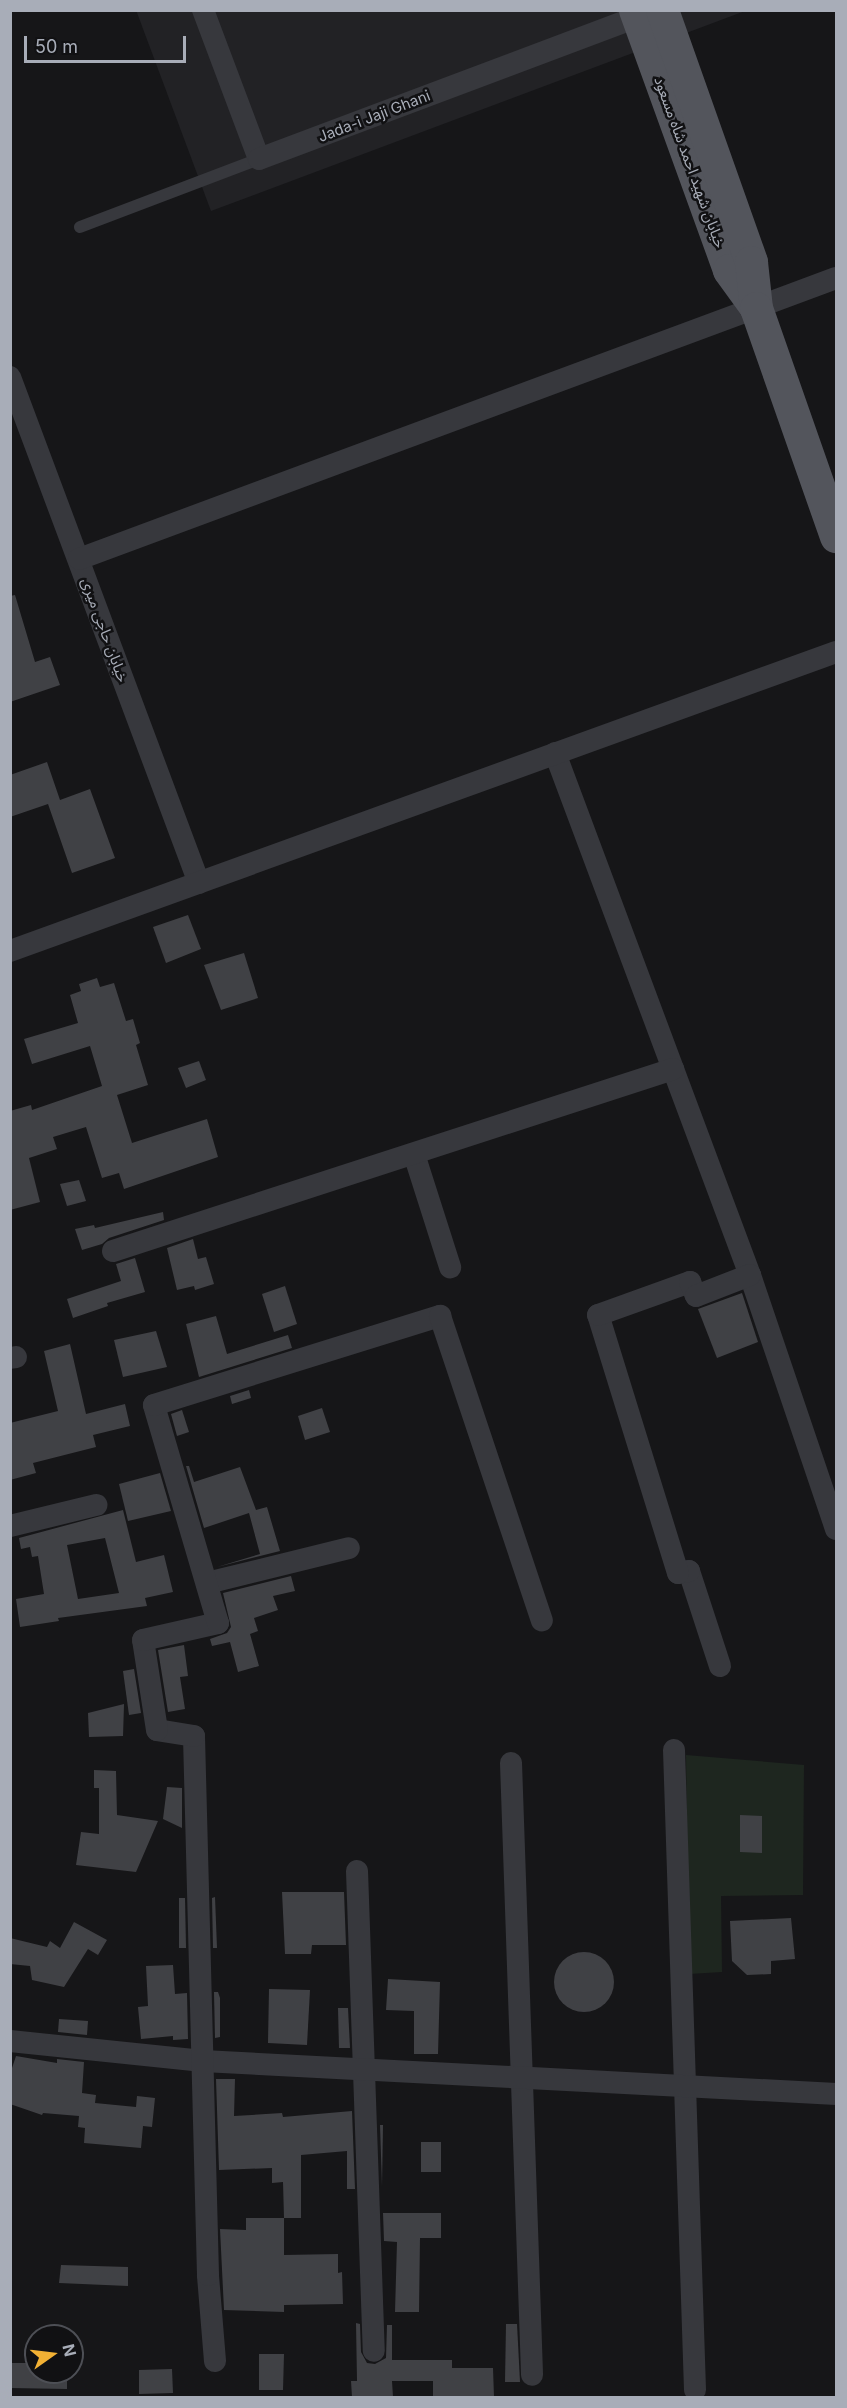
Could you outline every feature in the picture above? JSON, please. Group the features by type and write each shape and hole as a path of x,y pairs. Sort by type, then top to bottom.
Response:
{"main road":[{"name":"خیابان شهید احمد شاه مسعود","path":"645,13 751,262 756,308 837,536"}],"street":[{"path":"203,10 260,159"},
{"name":"Jada-i Jaji Ghani","path":"260,159 645,13"},
{"path":"79,559 837,278"},
{"name":"خیابان حاجی میری","path":"10,377 199,883"},
{"path":"10,951 837,652"},
{"path":"555,753 750,1275 837,1529"},
{"path":"113,1251 674,1069"},
{"path":"414,1154 450,1267"},
{"path":"720,1666 689,1571 678,1573 598,1315 690,1282 696,1296 750,1275"},
{"path":"215,2361 208,2275 194,1736 157,1730 143,1641 218,1623 153,1405 440,1316 542,1620"},
{"path":"10,1526 96,1505"},
{"path":"207,1583 349,1548"},
{"path":"674,1750 695,2390"},
{"path":"511,1763 532,2375"},
{"path":"357,1871 362,2069 374,2351"},
{"path":"12,2045 202,2061 837,2094"}],"lane":[{"path":"80,226 260,159"}],"shaded area":[{"path":"136,10 745,11 211,211"},
{"path":"686,1755 804,1765 803,1895 721,1896 722,1972 689,1974"}],"building":[{"path":"15,595 35,662 50,657 60,685 10,702 10,596"},
{"path":"47,762 60,800 90,789 115,858 72,873 48,804 10,817 10,775"},
{"path":"188,915 201,949 166,963 153,927"},
{"path":"244,953 258,998 221,1010 204,965"},
{"path":"97,978 100,987 114,983 126,1021 133,1019 140,1043 136,1045 148,1085 117,1095 132,1143 207,1119 218,1157 124,1189 119,1173 102,1178 86,1127 53,1137 57,1149 29,1158 40,1202 10,1210 10,1111 31,1105 32,1110 102,1086 90,1046 32,1064 24,1039 78,1023 70,995 81,991 79,984"},
{"path":"199,1061 206,1080 186,1088 178,1068"},
{"path":"79,1180 86,1201 67,1206 60,1184"},
{"path":"163,1212 164,1220 109,1238 102,1244 82,1250 75,1229 94,1225 95,1228"},
{"path":"193,1239 198,1259 206,1257 214,1284 195,1290 194,1286 177,1290 167,1248"},
{"path":"135,1258 145,1292 107,1303 108,1306 73,1318 67,1299 121,1281 116,1264"},
{"path":"285,1286 297,1324 274,1332 262,1294"},
{"path":"742,1293 758,1342 717,1358 698,1309"},
{"path":"216,1316 227,1354 288,1335 292,1348 199,1377 186,1324"},
{"path":"156,1331 167,1367 123,1377 114,1340"},
{"path":"70,1344 86,1414 125,1404 130,1426 93,1435 96,1447 33,1463 36,1473 10,1480 10,1423 58,1411 44,1351"},
{"path":"249,1390 251,1398 232,1404 230,1396"},
{"path":"322,1408 330,1432 305,1440 298,1416"},
{"path":"182,1410 189,1432 177,1436 171,1414"},
{"path":"186,1466 189,1466 194,1482 240,1467 256,1510 267,1507 280,1551 217,1567 260,1554 249,1513 204,1528"},
{"path":"160,1473 171,1511 128,1521 119,1484"},
{"path":"123,1510 136,1562 164,1555 173,1592 145,1598 147,1606 58,1618 59,1621 20,1627 16,1599 44,1594 38,1556 32,1557 30,1547 21,1549 19,1538","holes":["105,1538 119,1593 78,1599 67,1545"]},
{"path":"291,1576 295,1591 273,1596 278,1610 254,1618 258,1631 250,1634 259,1666 238,1672 230,1642 212,1646 210,1639 227,1633 231,1627 223,1593"},
{"path":"184,1645 188,1676 180,1677 185,1709 168,1712 158,1650"},
{"path":"134,1669 141,1713 129,1715 123,1671"},
{"path":"124,1704 123,1736 89,1737 88,1713"},
{"path":"94,1770 116,1771 117,1815 158,1821 136,1872 76,1865 81,1832 99,1834 99,1788 94,1788"},
{"path":"167,1787 182,1788 182,1828 163,1819"},
{"path":"740,1815 762,1816 762,1853 740,1852"},
{"path":"282,1892 344,1892 346,1945 312,1945 311,1954 285,1954"},
{"path":"215,1897 217,1948 213,1948 212,1898"},
{"path":"179,1898 185,1898 186,1948 179,1948"},
{"path":"791,1918 795,1959 771,1961 771,1974 747,1975 732,1961 730,1921"},
{"path":"74,1922 107,1940 98,1955 88,1949 64,1987 32,1980 30,1966 10,1964 10,1938 47,1947 50,1941 60,1948"},
{"path":"584,1952 601,1957 609,1965 614,1982 609,1999 601,2007 584,2012 567,2007 559,1999 554,1982 559,1965 567,1957"},
{"path":"173,1965 175,1994 187,1993 188,2039 173,2040 173,2036 141,2039 138,2007 148,2006 146,1966"},
{"path":"388,1979 440,1982 438,2054 414,2054 414,2011 386,2010"},
{"path":"269,1989 310,1990 307,2045 268,2043"},
{"path":"214,1992 218,1992 220,1998 220,2037 215,2038"},
{"path":"338,2008 348,2008 350,2048 339,2048"},
{"path":"59,2019 88,2021 87,2035 58,2032"},
{"path":"16,2056 57,2063 57,2059 84,2062 82,2093 96,2095 95,2103 136,2107 137,2096 155,2098 152,2127 143,2126 141,2148 84,2143 85,2128 78,2127 79,2116 43,2113 42,2115 10,2104 10,2074"},
{"path":"216,2079 235,2079 234,2116 282,2113 283,2117 352,2111 355,2189 347,2189 347,2151 301,2155 301,2218 284,2218 283,2182 272,2183 272,2168 219,2170"},
{"path":"380,2125 383,2125 382,2186"},
{"path":"421,2142 441,2142 441,2172 421,2172"},
{"path":"383,2213 441,2213 441,2238 420,2238 419,2312 395,2312 397,2242 384,2241"},
{"path":"246,2218 284,2218 284,2255 338,2254 338,2273 342,2272 343,2304 284,2305 284,2312 224,2310 220,2229 246,2230"},
{"path":"61,2265 128,2267 128,2286 59,2283"},
{"path":"356,2323 360,2324 361,2352 367,2363 375,2364 386,2358 387,2325 392,2325 392,2360 452,2360 452,2368 493,2368 494,2397 433,2397 433,2381 392,2381 393,2397 352,2397 351,2381 357,2381"},
{"path":"506,2324 517,2324 520,2382 505,2382"},
{"path":"259,2354 284,2354 283,2390 259,2390"},
{"path":"10,2363 24,2363 24,2384 67,2384 67,2389 10,2388"},
{"path":"172,2369 173,2393 139,2394 139,2370"}]}
